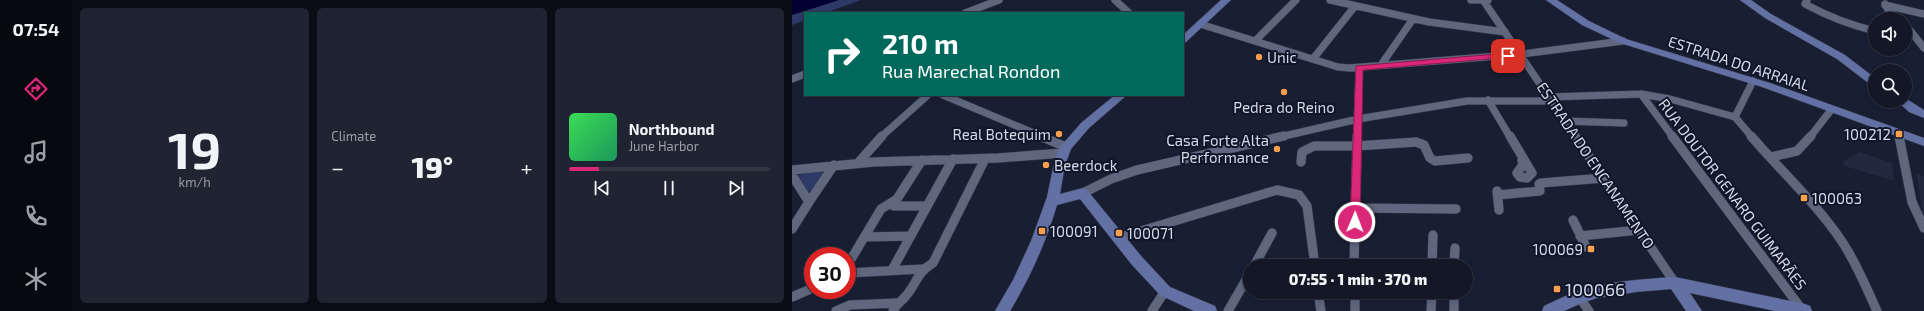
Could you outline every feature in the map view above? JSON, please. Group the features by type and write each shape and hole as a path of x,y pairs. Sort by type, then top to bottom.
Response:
{"main road":[{"path":"1184,39 1226,0"},
{"name":"ESTRADA DO ARRAIAL","path":"1551,0 1583,23 1601,33 1753,81 1924,142"},
{"path":"1745,0 1768,16 1840,57 1868,79"},
{"path":"1002,311 1029,262 1044,225 1054,196 1064,150 1074,137 1121,96"},
{"path":"1912,108 1924,114"},
{"path":"1054,196 1083,193 1118,238 1165,291 1210,311"},
{"path":"1549,311 1579,297 1613,289 1674,283 1804,311"},
{"name":"ESTRADA DO ENCANAMENTO","path":"1674,283 1694,311"}],"street":[{"path":"968,12 999,0"},
{"path":"1115,0 1128,12"},
{"path":"1255,41 1296,0"},
{"path":"1330,0 1413,18 1463,27 1505,32"},
{"path":"1471,0 1485,0"},
{"name":"ESTRADA DO ENCANAMENTO","path":"1485,0 1674,283"},
{"path":"1807,2 1844,22 1868,29"},
{"path":"1884,3 1924,14"},
{"path":"1884,3 1890,12"},
{"path":"1313,59 1355,6"},
{"path":"1381,66 1413,18"},
{"path":"1200,24 1338,67 1359,68 1522,54 1623,41"},
{"path":"1912,34 1924,48"},
{"path":"1912,38 1916,39"},
{"path":"1354,259 1359,68"},
{"path":"792,79 804,74"},
{"path":"1735,117 1753,81"},
{"path":"1083,193 1111,179 1137,170 1358,119 1488,100 1551,99 1641,94 1670,99 1735,117 1841,240 1852,258 1877,311"},
{"name":"RUA DOUTOR GENARO GUIMARÃES","path":"1641,94 1804,311"},
{"path":"858,163 878,140 927,96"},
{"path":"945,96 1064,150"},
{"path":"1488,100 1522,160"},
{"path":"1771,157 1797,151 1811,136 1831,110"},
{"path":"1565,121 1624,123"},
{"path":"1899,134 1912,202 1924,228"},
{"path":"1301,162 1302,152 1310,148 1418,142 1424,145 1430,158 1435,162 1468,158"},
{"path":"792,170 858,163 985,159 1064,150"},
{"path":"892,270 953,159"},
{"path":"856,272 923,269 930,265 935,260 985,159"},
{"path":"856,252 881,209 897,199 922,160"},
{"path":"792,229 834,165"},
{"path":"792,175 809,202"},
{"path":"1499,210 1497,193 1540,191 1539,184 1541,183 1604,178"},
{"path":"1118,238 1277,190 1299,196 1307,206 1314,259"},
{"path":"890,204 894,206 928,206"},
{"path":"1356,208 1456,210"},
{"path":"1573,220 1586,247"},
{"path":"1580,236 1639,230"},
{"path":"1258,259 1272,233"},
{"path":"1432,259 1433,235"},
{"path":"865,238 911,236"},
{"path":"1455,259 1456,248"},
{"path":"836,311 850,305 895,307 905,298 923,269"},
{"path":"1228,311 1243,285"},
{"path":"1152,311 1165,291"},
{"path":"792,297 804,292"},
{"path":"1579,297 1589,311"},
{"path":"1319,299 1321,311"},
{"path":"1355,299 1355,311"},
{"path":"1431,311 1432,299"},
{"path":"1454,299 1454,311"}],"shaded area":[{"path":"792,0 839,0 792,15"},
{"path":"839,0 861,0 828,12 804,12 804,20 792,25 792,15"},
{"path":"1860,152 1892,163 1894,181 1845,166 1842,162"},
{"path":"823,169 824,171 812,190 808,192 798,175"},
{"path":"1917,174 1924,176 1924,225"}],"place":[{"name":"Unic","path":"1259,57"},
{"name":"Pedra do Reino","path":"1284,92"},
{"name":"Real Botequim","path":"1059,134"},
{"name":"100212","path":"1899,134"},
{"name":"Casa Forte Alta Performance","path":"1277,149"},
{"name":"Beerdock","path":"1046,165"},
{"name":"100063","path":"1804,198"},
{"name":"100091","path":"1042,231"},
{"name":"100071","path":"1119,233"},
{"name":"100069","path":"1591,249"},
{"name":"100066","path":"1557,289"}],"route":[{"path":"1355,222 1356,137 1358,119 1359,68 1508,56"}]}
